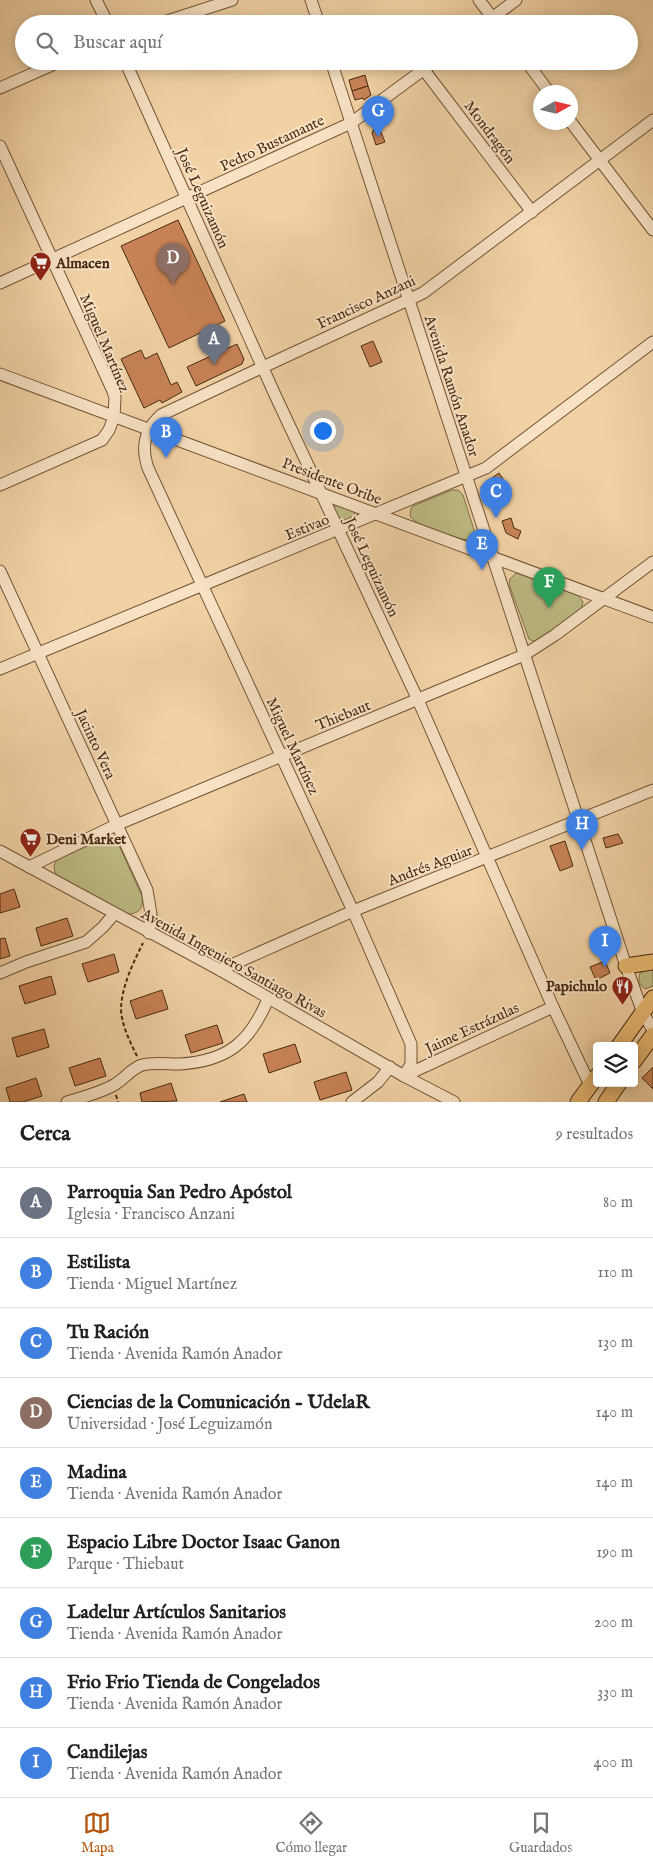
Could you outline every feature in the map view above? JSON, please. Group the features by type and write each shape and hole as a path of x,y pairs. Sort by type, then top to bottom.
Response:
{"main road":[{"path":"626,966 653,962"},
{"path":"622,1042 653,998"},
{"path":"638,1056 653,1035"},
{"path":"578,1102 593,1081"},
{"path":"606,1102 616,1087"}],"street":[{"path":"96,0 104,15"},
{"path":"186,15 232,0"},
{"path":"311,0 315,15"},
{"path":"479,0 487,15"},
{"path":"499,15 516,0"},
{"path":"0,88 41,70"},
{"name":"José Leguizamón","path":"129,70 320,492 418,700 553,1007 593,1081"},
{"name":"Avenida Ramón Anador","path":"334,70 626,966 643,1013 653,1030"},
{"name":"Pedro Bustamante","path":"0,283 351,124 424,70"},
{"name":"Mondragón","path":"424,70 532,212"},
{"path":"533,70 544,85"},
{"name":"Francisco Anzani","path":"149,430 161,416 263,366 423,293 653,120"},
{"path":"578,130 653,230"},
{"name":"Miguel Martínez","path":"0,146 112,389 115,397 114,417"},
{"name":"Estivao","path":"0,669 338,531 486,468 653,342"},
{"name":"Presidente Oribe","path":"0,374 653,617"},
{"path":"0,485 97,444 109,430 114,417"},
{"name":"Miguel Martínez","path":"149,430 143,448 145,458 202,587 353,911 411,1044 411,1064 404,1076"},
{"name":"Thiebaut","path":"29,867 116,825 524,655 555,635 653,562"},
{"name":"Jacinto Vera","path":"0,571 149,897 151,914 149,933"},
{"name":"Andrés Aguiar","path":"220,970 353,911 653,790"},
{"name":"Avenida Ingeniero Santiago Rivas","path":"0,851 220,970 404,1076 454,1102"},
{"path":"0,974 26,962 86,942 114,914"},
{"path":"68,1102 112,1086 140,1065 190,1063 213,1058 234,1048 251,1032 259,1021 268,999"},
{"name":"Jaime Estrázulas","path":"404,1076 553,1007"},
{"path":"352,1102 378,1082 390,1068"}],"path":[{"path":"140,1065 127,1034 121,1010 125,985 135,958 149,933"}],"shaded area":[{"path":"452,490 458,490 463,495 475,533 472,540 439,532 420,524 410,516 413,506"},
{"path":"337,505 354,512 355,516 342,522 340,521 333,507"},
{"path":"516,573 579,596 583,602 581,609 539,640 533,641 529,639 509,584 510,579"},
{"path":"110,838 117,841 142,896 142,905 135,913 122,913 57,875 55,871 54,865 58,859 101,840"},
{"path":"653,966 653,986 645,989 641,986 640,973"}],"building":[{"path":"365,75 368,86 352,91 349,80"},
{"path":"368,86 371,95 364,100 363,98 355,100 352,91"},
{"path":"378,125 385,142 376,145 372,133"},
{"path":"178,220 225,321 169,348 121,246"},
{"path":"373,341 382,362 370,367 361,346"},
{"path":"237,344 244,359 242,364 196,386 187,367"},
{"path":"141,350 145,359 157,353 171,385 177,382 182,392 162,403 160,400 144,408 121,359"},
{"path":"499,473 510,489 485,498 481,487 488,485 489,480"},
{"path":"511,518 514,528 521,531 518,539 506,533 502,521"},
{"path":"618,834 623,843 606,848 603,838"},
{"path":"565,841 573,866 560,871 550,846"},
{"path":"14,889 20,907 0,913 0,894"},
{"path":"67,918 73,936 41,946 36,928"},
{"path":"5,938 10,956 0,959 0,939"},
{"path":"114,954 119,972 88,982 82,964"},
{"path":"605,961 610,973 596,980 590,967"},
{"path":"51,976 56,994 25,1004 19,986"},
{"path":"162,990 168,1009 136,1019 130,1001"},
{"path":"217,1025 223,1043 191,1053 185,1035"},
{"path":"44,1029 49,1047 17,1057 12,1038"},
{"path":"295,1044 301,1062 269,1073 263,1054"},
{"path":"100,1058 106,1076 75,1086 69,1068"},
{"path":"653,1067 653,1089 642,1078"},
{"path":"346,1072 352,1090 320,1100 314,1082"},
{"path":"36,1078 42,1096 23,1102 10,1102 6,1088"},
{"path":"171,1083 177,1101 142,1102 140,1093"},
{"path":"244,1094 247,1102 220,1102"}],"place":[{"name":"Ladelur Artículos Sanitarios","path":"378,137"},
{"name":"Almacen","path":"40,282"},
{"name":"Ciencias de la Comunicación - UdelaR","path":"173,284"},
{"name":"Parroquia San Pedro Apóstol","path":"214,365"},
{"name":"Estilista","path":"166,458"},
{"name":"Tu Ración","path":"496,518"},
{"name":"Madina","path":"482,570"},
{"name":"Espacio Libre Doctor Isaac Ganon","path":"549,608"},
{"name":"Frio Frio Tienda de Congelados","path":"582,850"},
{"name":"Deni Market","path":"30,858"},
{"name":"Candilejas","path":"605,967"},
{"name":"Papichulo","path":"623,1005"}]}
